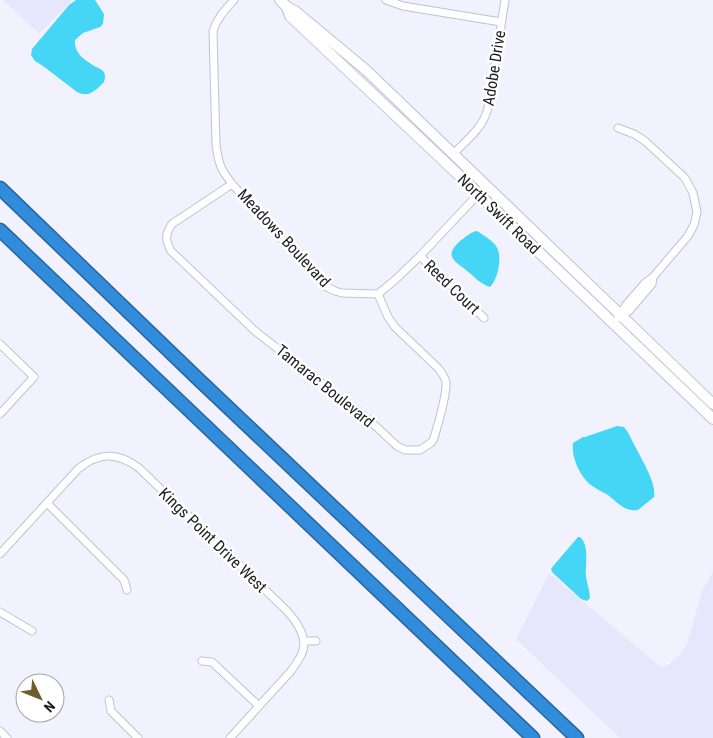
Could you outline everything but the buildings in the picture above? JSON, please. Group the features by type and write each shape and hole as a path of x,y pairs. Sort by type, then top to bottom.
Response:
{"highway":[{"path":"0,188 203,384 577,738"},
{"path":"0,230 533,738"},
{"path":"0,236 33,262"},
{"path":"482,690 526,738"}],"street":[{"name":"Meadows Boulevard","path":"234,0 216,21 213,31 216,145 218,161 222,170 232,184 326,286 342,293 378,294"},
{"path":"386,0 403,6 501,22"},
{"name":"Adobe Drive","path":"453,154 476,131 485,118 505,0"},
{"name":"North Swift Road","path":"284,3 366,70 713,404"},
{"name":"North Swift Road","path":"284,3 290,16 713,419"},
{"path":"613,323 625,306 645,283 653,277 691,231 697,212 691,187 684,178 645,141 634,134 618,128"},
{"name":"Tamarac Boulevard","path":"232,184 172,224 166,241 171,251 255,330 368,419 397,446 405,450 420,450 432,442 434,438 446,383 438,368 397,331 378,294"},
{"path":"378,294 420,256 486,186"},
{"name":"Reed Court","path":"420,256 484,318"},
{"path":"0,344 34,377 0,414"},
{"name":"Kings Point Drive West","path":"47,503 78,469 87,462 107,452 116,458 127,461 139,468 287,611 302,632 304,640"},
{"path":"0,554 47,503 124,580 128,590"},
{"path":"0,612 32,631"},
{"path":"230,738 291,671 303,650 304,640 316,641"},
{"path":"202,661 212,662 259,706"},
{"path":"109,700 110,711 138,738"},
{"path":"0,731 7,738"}],"shaded area":[{"path":"3,0 72,0 39,34"},
{"path":"713,572 713,738 620,738 516,639 549,573 662,668 680,655 687,644 702,591"}],"water":[{"path":"76,0 95,0 104,14 103,24 100,27 83,33 75,40 78,53 105,74 104,82 95,91 88,94 77,92 35,61 31,55 32,49 69,5"},
{"path":"477,231 492,242 498,250 499,267 493,284 490,287 480,282 458,264 452,255 452,251 460,241"},
{"path":"617,426 624,427 628,432 653,486 654,497 638,510 625,508 591,485 583,477 573,454 573,443 583,437"},
{"path":"578,537 583,541 586,550 586,577 590,593 590,598 587,601 581,599 551,569"}]}
